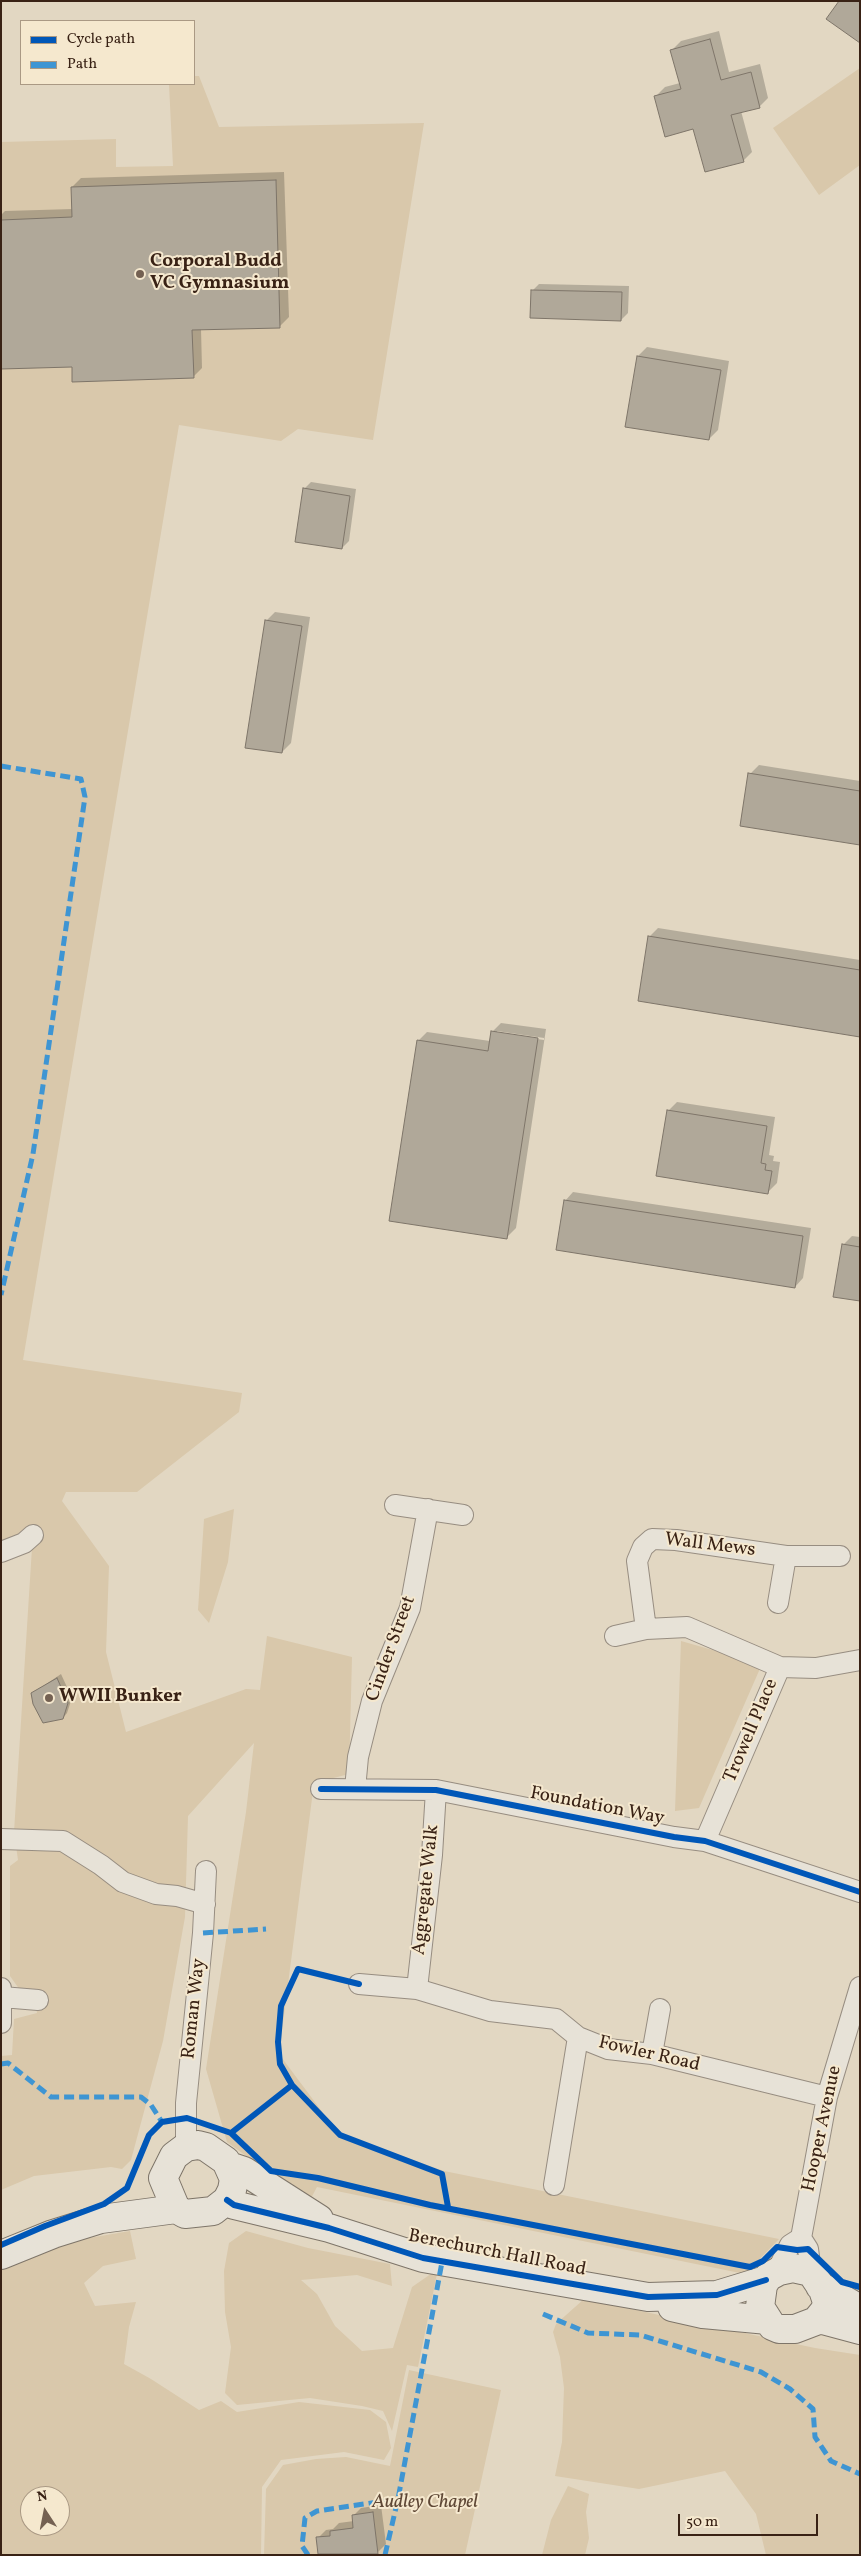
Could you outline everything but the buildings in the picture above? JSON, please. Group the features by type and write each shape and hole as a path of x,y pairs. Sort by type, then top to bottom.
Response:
{"street":[{"path":"395,1505 462,1515"},
{"name":"Cinder Street","path":"355,1789 358,1757 372,1701 410,1608 428,1509"},
{"path":"1,1552 24,1543 33,1535"},
{"name":"Wall Mews","path":"646,1629 637,1561 643,1547 652,1539 676,1540 786,1556"},
{"path":"778,1603 786,1556 840,1556"},
{"path":"615,1636 646,1629 687,1627 780,1667"},
{"name":"Trowell Place","path":"705,1841 780,1667 816,1668 860,1660"},
{"name":"Foundation Way","path":"321,1789 436,1790 674,1837 705,1841 860,1892"},
{"name":"Aggregate Walk","path":"417,1989 432,1855 436,1790"},
{"path":"1,1839 63,1841 101,1865 122,1882 156,1894 177,1896 205,1904"},
{"name":"Roman Way","path":"186,2147 190,2048 197,1999 206,1871"},
{"name":"Fowler Road","path":"359,1984 417,1989 490,2011 556,2019 578,2037 608,2049 652,2054 827,2097"},
{"name":"Hooper Avenue","path":"801,2238 827,2097 853,2028 860,1987"},
{"path":"1,1988 1,2023"},
{"path":"2,1997 38,2000"},
{"path":"652,2054 660,2009"},
{"path":"554,2186 578,2037"},
{"path":"186,2147 206,2147 220,2155 229,2166 234,2179 227,2200 213,2211 185,2214 176,2208 164,2182 169,2164 186,2147"},
{"name":"Berechurch Hall Road","path":"229,2166 244,2171 314,2215 330,2228"},
{"path":"101,2219 164,2182"},
{"name":"Berechurch Hall Road","path":"227,2200 234,2205 330,2228 423,2258 648,2297 717,2295 793,2268 816,2279 860,2309"},
{"path":"1,2255 53,2234 101,2219 176,2208"},
{"path":"768,2320 760,2307 760,2297 790,2245 801,2238 808,2249 816,2279 827,2302 819,2319 860,2330"},
{"name":"Berechurch Hall Road","path":"648,2297 658,2304 703,2314 768,2320 778,2329 806,2327 819,2319"}],"green space":[{"path":"860,68 860,165 819,195 773,128"},
{"name":"Corporal Budd VC Gymnasium","path":"195,76 199,76 219,127 424,123 373,440 298,429 281,441 179,425 23,1360 242,1393 239,1412 137,1492 66,1492 62,1501 109,1566 106,1652 126,1732 246,1689 260,1690 267,1636 352,1657 349,1774 314,1783 279,2054 338,2133 444,2171 779,2239 745,2274 317,2187 309,2202 227,2142 206,2069 246,1812 254,1743 188,1816 185,1917 163,2041 131,2160 122,2169 111,2167 34,2176 1,2190 1,2056 12,2055 14,2019 37,2013 35,1997 22,1993 10,1976 10,1866 18,1860 14,1832 33,1532 1,1545 1,142 116,139 116,167 173,166 169,85 195,85"},
{"path":"234,1509 228,1562 209,1623 198,1610 204,1519"},
{"path":"681,1641 762,1664 699,1808 675,1811"},
{"path":"130,2231 136,2259 103,2266 84,2283 95,2306 136,2302 129,2327 124,2364 199,2410 221,2401 237,2412 299,2402 370,2410 386,2422 391,2448 384,2460 344,2452 281,2460 262,2487 261,2555 1,2555 1,2268 54,2244"},
{"path":"246,2231 308,2248 390,2264 392,2286 357,2275 301,2280 317,2294 335,2326 362,2351 393,2348 412,2287 438,2269 418,2367 407,2365 392,2431 383,2411 362,2406 310,2398 237,2405 225,2393 231,2347 225,2312 224,2271 229,2243"},
{"path":"584,2299 815,2348 860,2355 860,2555 766,2555 756,2514 725,2471 639,2489 555,2476 562,2442 564,2388 560,2357 553,2332 556,2324"},
{"name":"Audley Chapel","path":"409,2370 501,2390 465,2555 264,2555 266,2489 283,2465 316,2459 346,2457 390,2466"},
{"path":"568,2486 589,2494 586,2512 589,2538 585,2555 542,2555 551,2520"}],"marked path":[{"path":"1,766 81,779 85,797 33,1154 1,1295"},
{"path":"203,1933 266,1929"},
{"path":"1,2064 8,2063 51,2097 141,2097 151,2105 162,2122"},
{"path":"385,2555 398,2499 442,2262"},
{"path":"543,2314 588,2333 640,2335 761,2372 790,2389 813,2409 815,2437 831,2461 860,2474"},
{"path":"308,2555 302,2546 305,2518 317,2511 398,2499"}],"cycle path":[{"path":"321,1789 436,1790 674,1837 705,1841 860,1892"},
{"path":"359,1984 298,1969 281,2006 278,2042 280,2064 292,2085 340,2135 442,2174 448,2207"},
{"path":"1,2245 104,2204 127,2188 149,2135 162,2122 187,2118 231,2133 292,2085"},
{"path":"231,2133 271,2171 318,2178 430,2205 750,2267 763,2261 777,2247 797,2250 808,2249 842,2282 860,2287"},
{"path":"227,2200 234,2205 329,2228 423,2258 648,2297 717,2295 766,2280"}],"place":[{"name":"Corporal Budd VC Gymnasium","path":"140,274"},
{"name":"WWII Bunker","path":"49,1698"}]}
